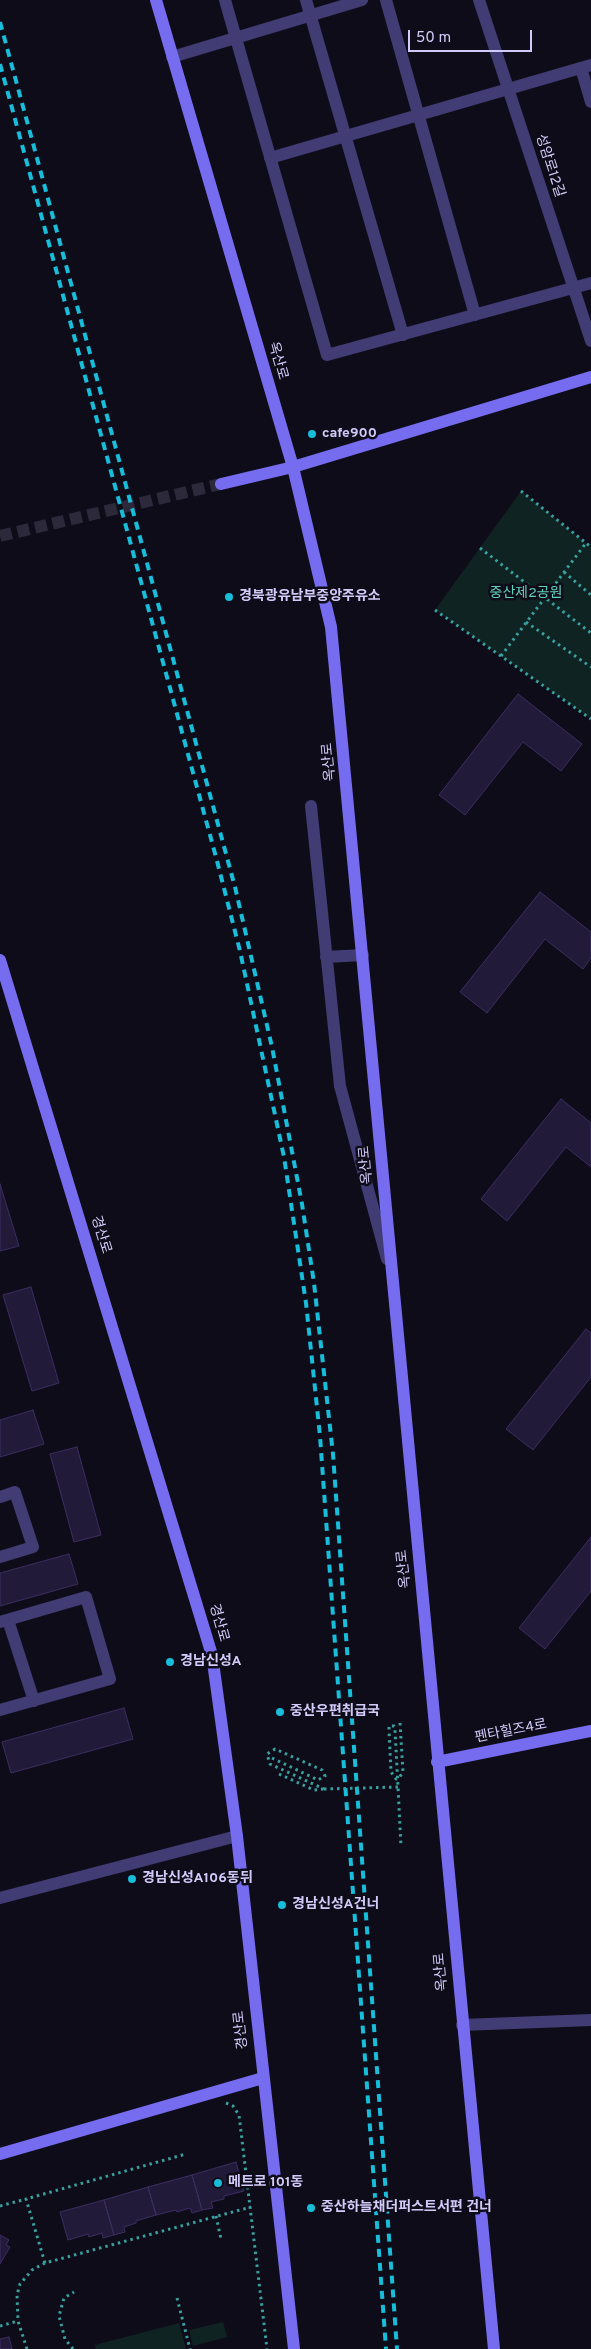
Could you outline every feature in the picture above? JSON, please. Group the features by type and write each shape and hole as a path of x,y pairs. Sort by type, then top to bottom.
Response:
{"street":[{"name":"옥산로","path":"156,0 293,467 331,628 494,2349"},
{"path":"226,0 327,355 591,283"},
{"path":"306,0 403,334"},
{"path":"172,57 362,0"},
{"path":"386,0 475,315"},
{"name":"성암로12길","path":"479,0 591,341"},
{"path":"270,158 586,67 591,102"},
{"path":"221,484 293,467 591,377"},
{"path":"311,806 340,1086 392,1275"},
{"path":"326,957 363,955"},
{"name":"경산로","path":"0,960 212,1655 237,1836 294,2349"},
{"path":"0,1497 15,1492 33,1547 0,1557"},
{"path":"0,1710 34,1701 110,1679 86,1597 4,1621 34,1701"},
{"name":"펜타힐즈4로","path":"437,1762 591,1730"},
{"path":"0,1898 237,1836"},
{"path":"462,2025 591,2020"},
{"path":"0,2154 263,2078"}],"path":[{"path":"521,491 591,547"},
{"path":"501,656 586,543"},
{"path":"480,548 591,633"},
{"path":"564,572 591,594"},
{"path":"435,610 591,720"},
{"path":"526,622 591,667"},
{"path":"400,1723 403,1772 399,1778 396,1779 391,1772 388,1730 392,1725 394,1726 398,1777 398,1787 401,1847"},
{"path":"272,1758 318,1780 325,1776 322,1770 275,1749 267,1754 270,1764 324,1789"},
{"path":"279,1774 314,1790 398,1787"},
{"path":"218,2100 233,2106 239,2115 267,2349"},
{"path":"0,2206 186,2154"},
{"path":"26,2199 45,2263"},
{"path":"27,2349 18,2322 17,2295 20,2284 27,2274 45,2263 251,2207"},
{"path":"216,2216 221,2239"},
{"path":"72,2349 65,2339 59,2316 64,2298 74,2292"},
{"path":"177,2298 190,2349"},
{"path":"0,2326 18,2322"}],"green space":[{"name":"중산제2공원","path":"521,491 591,547 591,719 435,610"},
{"path":"223,2322 227,2337 193,2346 189,2330"},
{"path":"179,2323 186,2349 96,2349 95,2345"}],"building":[{"path":"518,694 582,744 561,771 523,742 465,815 439,795"},
{"path":"540,892 591,932 591,958 583,969 545,939 487,1013 460,992"},
{"path":"561,1099 591,1123 591,1167 566,1147 507,1221 481,1199"},
{"path":"0,1184 19,1246 0,1251"},
{"path":"31,1287 59,1383 32,1391 3,1295"},
{"path":"586,1329 591,1333 591,1377 533,1450 506,1429"},
{"path":"33,1410 44,1444 0,1457 0,1420"},
{"path":"77,1447 101,1535 74,1542 50,1454"},
{"path":"591,1537 591,1591 545,1649 519,1628"},
{"path":"69,1554 78,1584 0,1606 0,1573"},
{"path":"124,1708 133,1739 11,1773 2,1742"},
{"name":"메트로 101동","path":"236,2162 244,2191 224,2196 224,2199 211,2202 213,2208 202,2210 192,2175"},
{"name":"메트로 101동","path":"192,2175 202,2210 192,2213 190,2208 156,2215 148,2187"},
{"path":"148,2187 156,2215 136,2221 136,2223 124,2227 125,2232 114,2235 104,2200"},
{"path":"104,2200 114,2235 103,2238 102,2233 89,2237 88,2234 68,2240 60,2212"},
{"path":"0,2235 9,2240 6,2245 10,2247 0,2264"},
{"path":"9,2337 12,2349 0,2349 0,2339"}],"tunnel":[{"path":"0,536 221,484"}],"railway":[{"path":"0,22 235,887 272,1047 302,1204 314,1283 333,1454 397,2349"},
{"path":"0,64 216,857 240,951 284,1157 306,1303 320,1436 386,2349"}],"place":[{"name":"cafe900","path":"312,434"},
{"name":"경북광유남부중앙주유소","path":"229,597"},
{"name":"경남신성A","path":"170,1662"},
{"name":"중산우편취급국","path":"280,1712"},
{"name":"경남신성A106동뒤","path":"132,1879"},
{"name":"경남신성A건너","path":"282,1905"},
{"name":"메트로 101동","path":"218,2183"},
{"name":"중산하늘채더퍼스트서편 건너","path":"311,2208"}]}
